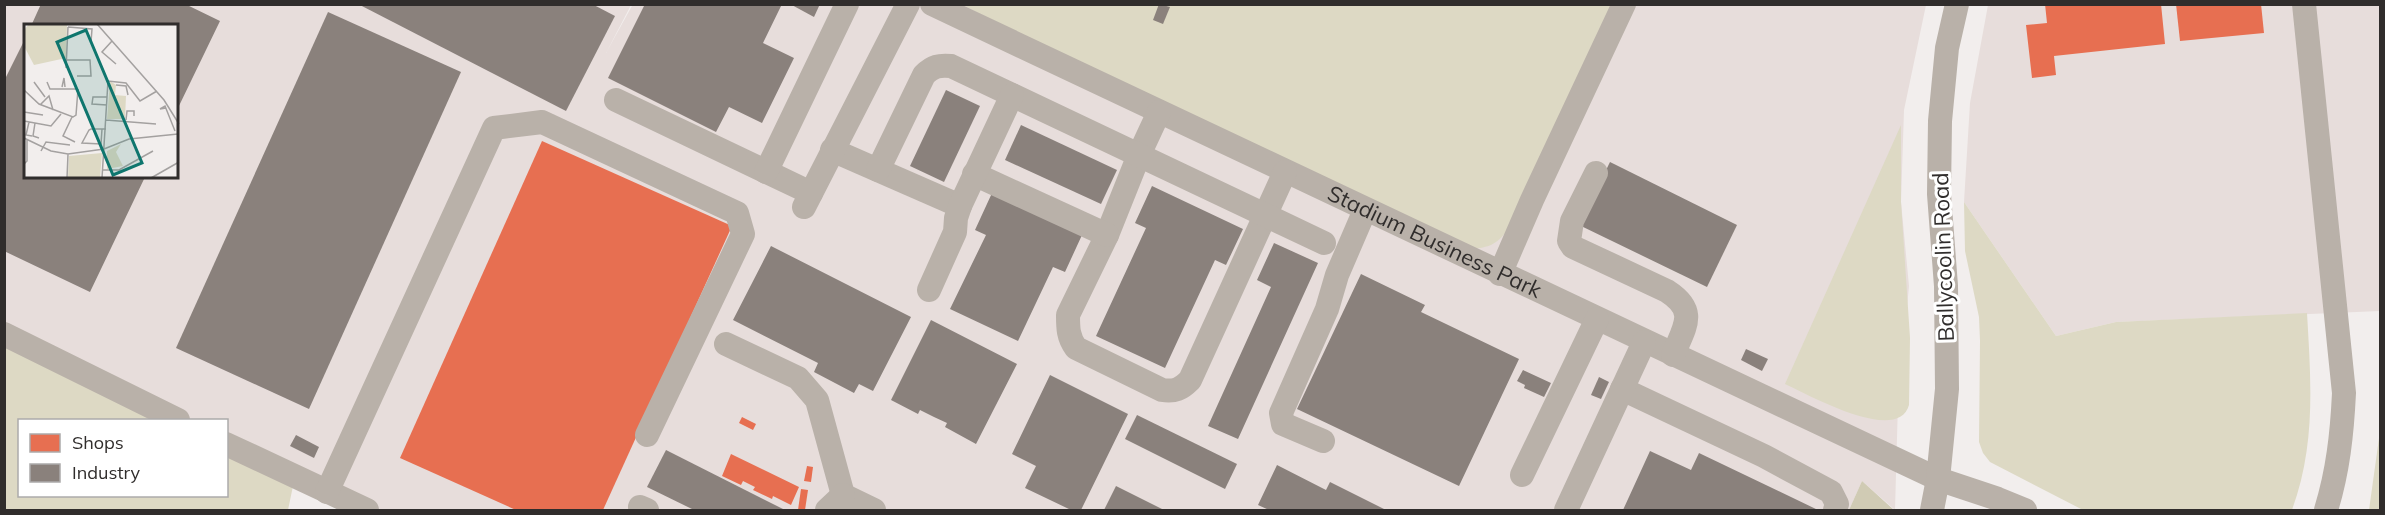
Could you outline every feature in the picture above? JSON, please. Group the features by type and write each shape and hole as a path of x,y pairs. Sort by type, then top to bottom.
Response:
{"street":[{"path":"766,172 847,4"},
{"path":"616,100 766,172 807,200 908,4"},
{"name":"Stadium Business Park","path":"932,4 1938,479 2025,510"},
{"path":"1500,273 1624,4"},
{"name":"Ballycoolin Road","path":"1932,510 1938,479 1947,389 1946,286 1939,194 1940,121 1947,48 1957,4"},
{"path":"2304,4 2344,393 2343,433 2339,463 2325,510"},
{"path":"878,170 924,75 932,67 951,66 1324,243"},
{"path":"929,290 955,232 960,206 1012,95"},
{"path":"1159,112 1107,235 1068,315 1070,339 1076,348 1162,390 1172,391 1182,388 1190,380 1285,172"},
{"path":"327,492 494,128 542,122 737,213 742,234 647,435"},
{"path":"832,150 960,206"},
{"path":"1596,172 1572,221 1569,241 1573,248 1667,291 1681,300 1686,307 1686,320 1673,355"},
{"path":"974,174 1107,235"},
{"path":"1323,441 1283,424 1281,413 1327,309 1337,275 1365,210"},
{"path":"1522,475 1597,319"},
{"path":"4,334 176,419"},
{"path":"1566,510 1644,342"},
{"path":"726,344 798,378 817,400 835,503 874,510"},
{"path":"1623,389 1764,456 1831,492 1837,504 1835,510"},
{"path":"228,445 367,510"}],"shaded area":[{"path":"633,4 1926,5 1904,110 1901,202 1909,286 1898,402 1895,510 1862,481 1849,510 343,510 228,453 228,419 159,419 5,344 4,5 631,5 606,53"},
{"path":"963,5 1613,5 1506,232 1490,245 1469,249 1054,52"},
{"path":"1988,5 2380,5 2380,311 2116,322 2056,336 1964,202 1970,103"},
{"path":"1901,125 1901,202 1910,338 1909,405 1901,416 1888,420 1871,419 1832,406 1785,384"},
{"path":"1964,202 2056,336 2116,322 2307,313 2310,413 2305,461 2292,510 2083,510 1990,462 1979,442 1979,317 1965,251"},
{"path":"4,344 159,419 18,419 18,497 228,497 228,454 293,486 288,510 5,510"},
{"path":"2380,431 2380,510 2369,510"},
{"path":"1862,481 1894,510 1849,510"}],"building: Shops":[{"path":"2045,4 2161,4 2165,44 2054,56 2056,75 2032,78 2026,25 2047,23"},
{"path":"2176,4 2261,4 2264,33 2180,41"},
{"path":"542,141 732,226 603,510 516,510 400,458"},
{"path":"742,417 756,424 753,430 739,423"},
{"path":"731,454 799,487 791,505 753,490 755,487 743,481 741,485 722,476"},
{"path":"807,466 813,467 811,482 804,481"},
{"path":"801,489 808,490 805,510 798,510"}],"building: Industry":[{"path":"41,4 185,4 220,21 178,108 178,24 32,24"},
{"path":"358,4 592,4 615,16 566,111"},
{"path":"645,4 782,4 763,43 794,58 762,123 729,107 716,132 608,78"},
{"path":"790,4 820,4 814,17"},
{"path":"1159,4 1170,7 1163,24 1153,20"},
{"path":"328,12 461,72 309,409 176,348"},
{"path":"24,41 24,178 145,178 90,292 4,251 4,81"},
{"path":"946,90 980,106 944,182 910,166"},
{"path":"1021,125 1117,170 1101,204 1005,160"},
{"path":"1610,162 1737,225 1707,287 1579,225"},
{"path":"1152,186 1243,229 1226,265 1215,260 1165,368 1096,336 1146,228 1135,223"},
{"path":"992,193 1082,235 1065,272 1053,267 1018,341 950,309 986,235 975,230"},
{"path":"1274,243 1318,263 1238,439 1208,426 1271,287 1257,280"},
{"path":"771,246 911,317 873,391 859,384 854,393 814,372 818,363 733,320"},
{"path":"1361,274 1425,305 1421,312 1519,359 1459,486 1297,409"},
{"path":"931,320 1017,364 976,444 945,427 947,423 920,410 918,414 891,400"},
{"path":"1746,349 1768,359 1762,371 1741,360"},
{"path":"1523,370 1551,383 1544,397 1524,388 1525,385 1517,381"},
{"path":"1050,375 1128,414 1081,510 1071,510 1025,488 1036,466 1012,454"},
{"path":"1599,377 1609,382 1601,399 1591,395"},
{"path":"1137,415 1237,464 1225,489 1125,439"},
{"path":"296,435 319,447 314,458 290,446"},
{"path":"666,450 785,510 694,510 647,487"},
{"path":"1650,451 1691,470 1699,453 1818,510 1623,510"},
{"path":"1277,465 1326,490 1330,482 1386,510 1269,510 1258,505"},
{"path":"1116,486 1164,510 1104,510"}]}
